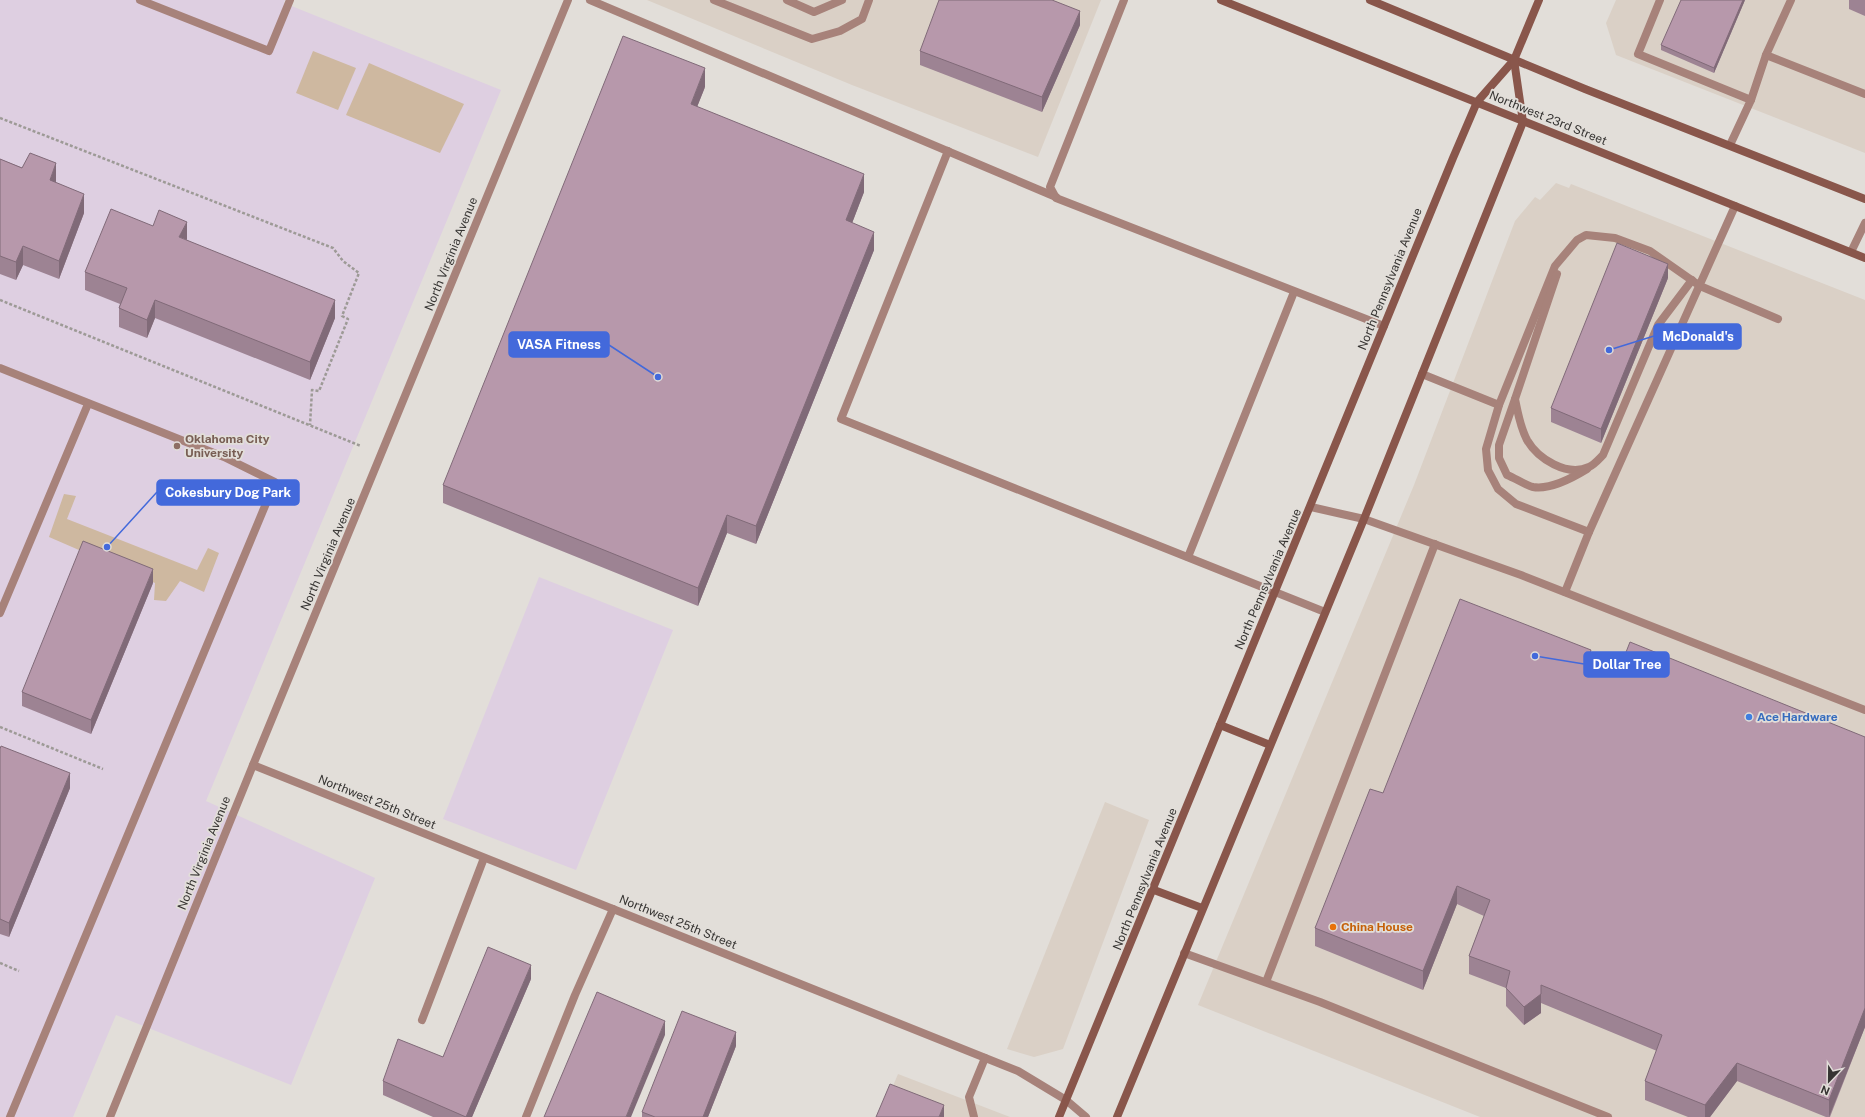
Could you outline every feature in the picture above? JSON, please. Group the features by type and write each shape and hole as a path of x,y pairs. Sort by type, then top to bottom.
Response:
{"main road":[{"name":"Northwest 23rd Street","path":"1221,0 1865,258"},
{"path":"1370,0 1514,60 1865,198"},
{"name":"North Pennsylvania Avenue","path":"1059,1117 1154,890 1220,725 1477,102 1514,60 1539,0"},
{"path":"1117,1117 1202,908 1364,519 1524,122 1514,60"},
{"path":"1220,725 1270,745"},
{"path":"1154,890 1202,908"}],"street":[{"path":"140,0 269,51 290,0"},
{"name":"North Virginia Avenue","path":"110,1117 253,765 382,455 568,0"},
{"path":"590,0 1056,198 1384,326"},
{"path":"714,0 812,39 840,31 862,19 869,0"},
{"path":"787,0 814,12 842,0"},
{"path":"1056,198 1050,187 1124,0"},
{"path":"1660,0 1638,54 1751,100"},
{"path":"1730,145 1751,100 1766,54 1791,0"},
{"path":"1766,54 1865,94"},
{"path":"948,151 841,419 1325,612"},
{"path":"1565,592 1589,532 1735,206"},
{"path":"1851,252 1865,223"},
{"path":"1589,532 1516,504 1498,489 1488,470 1486,449 1499,405 1555,266 1577,240 1586,235 1616,238 1650,251 1700,286 1778,319"},
{"path":"1555,266 1558,273 1499,445 1500,458 1507,475 1533,487 1552,485 1573,478 1590,467 1603,455 1658,325 1692,280"},
{"path":"1188,557 1294,292"},
{"path":"0,368 224,457 274,482 10,1117"},
{"path":"1422,374 1499,405"},
{"path":"1515,399 1519,419 1527,440 1539,455 1555,465 1571,470 1590,467"},
{"path":"0,613 88,404"},
{"path":"1311,507 1364,519 1435,544 1565,592 1865,710"},
{"path":"1266,982 1435,544"},
{"name":"Northwest 25th Street","path":"253,765 1018,1071 1066,1100 1086,1117"},
{"path":"422,1020 484,858"},
{"path":"526,1117 575,995 613,909"},
{"path":"1184,953 1266,982 1480,1064 1608,1117"},
{"path":"974,1117 969,1097 985,1058"}],"path":[{"path":"0,118 333,248 343,261 359,273 342,316 348,319 319,392 312,390 310,425"},
{"path":"0,300 382,455"},
{"path":"0,727 103,769"},
{"path":"0,963 19,971"}],"shaded area":[{"name":"Oklahoma City University","path":"0,0 285,0 284,3 501,90 206,801 375,878 291,1085 116,1015 73,1117 0,1117"},
{"path":"647,0 1101,0 1038,157 852,85"},
{"path":"1616,0 1865,0 1865,153 1616,55 1606,23"},
{"path":"313,51 356,68 338,110 296,93"},
{"path":"369,63 464,104 440,153 346,115"},
{"path":"1556,183 1569,188 1571,184 1865,300 1865,1117 1480,1117 1198,1005 1414,485 1515,221 1535,197 1540,200"},
{"path":"64,494 76,496 67,519 197,570 208,548 219,553 204,592 180,581 166,601 154,600 155,583 49,537"},
{"path":"539,577 673,630 576,870 443,819"},
{"path":"1105,802 1149,820 1063,1049 1034,1057 1007,1049"},
{"path":"898,1074 1010,1117 880,1117"}],"building":[{"path":"939,0 1052,0 1080,11 1042,97 920,51"},
{"path":"1681,0 1743,0 1714,68 1661,45"},
{"path":"623,36 705,68 691,104 864,174 846,220 874,232 756,526 727,515 698,588 443,485"},
{"path":"30,153 56,163 50,180 84,194 59,261 23,246 16,262 0,256 0,159 22,168"},
{"path":"111,209 153,226 159,210 187,222 179,237 335,300 310,362 155,300 147,320 119,308 127,288 85,272"},
{"path":"1617,243 1668,264 1601,429 1551,408"},
{"path":"83,541 153,569 91,720 22,692"},
{"path":"1460,599 1591,650 1586,663 1617,675 1630,642 1865,737 1865,1008 1829,1100 1737,1063 1705,1105 1645,1081 1662,1035 1541,985 1541,994 1524,1007 1506,988 1510,971 1469,956 1490,900 1457,886 1423,971 1315,928 1370,789 1383,793"},
{"path":"1,746 70,773 9,923 0,919"},
{"path":"488,947 531,965 466,1117 383,1081 398,1039 443,1057"},
{"path":"597,992 665,1021 626,1117 544,1117"},
{"path":"682,1011 736,1032 703,1117 655,1117 642,1112"},
{"path":"890,1084 944,1105 939,1117 876,1117"}],"place":[{"name":"McDonald's","path":"1609,350"},
{"name":"VASA Fitness","path":"658,377"},
{"name":"Oklahoma City University","path":"177,446"},
{"name":"Cokesbury Dog Park","path":"107,547"},
{"name":"Dollar Tree","path":"1535,656"},
{"name":"Ace Hardware","path":"1749,717"},
{"name":"China House","path":"1333,927"}]}
